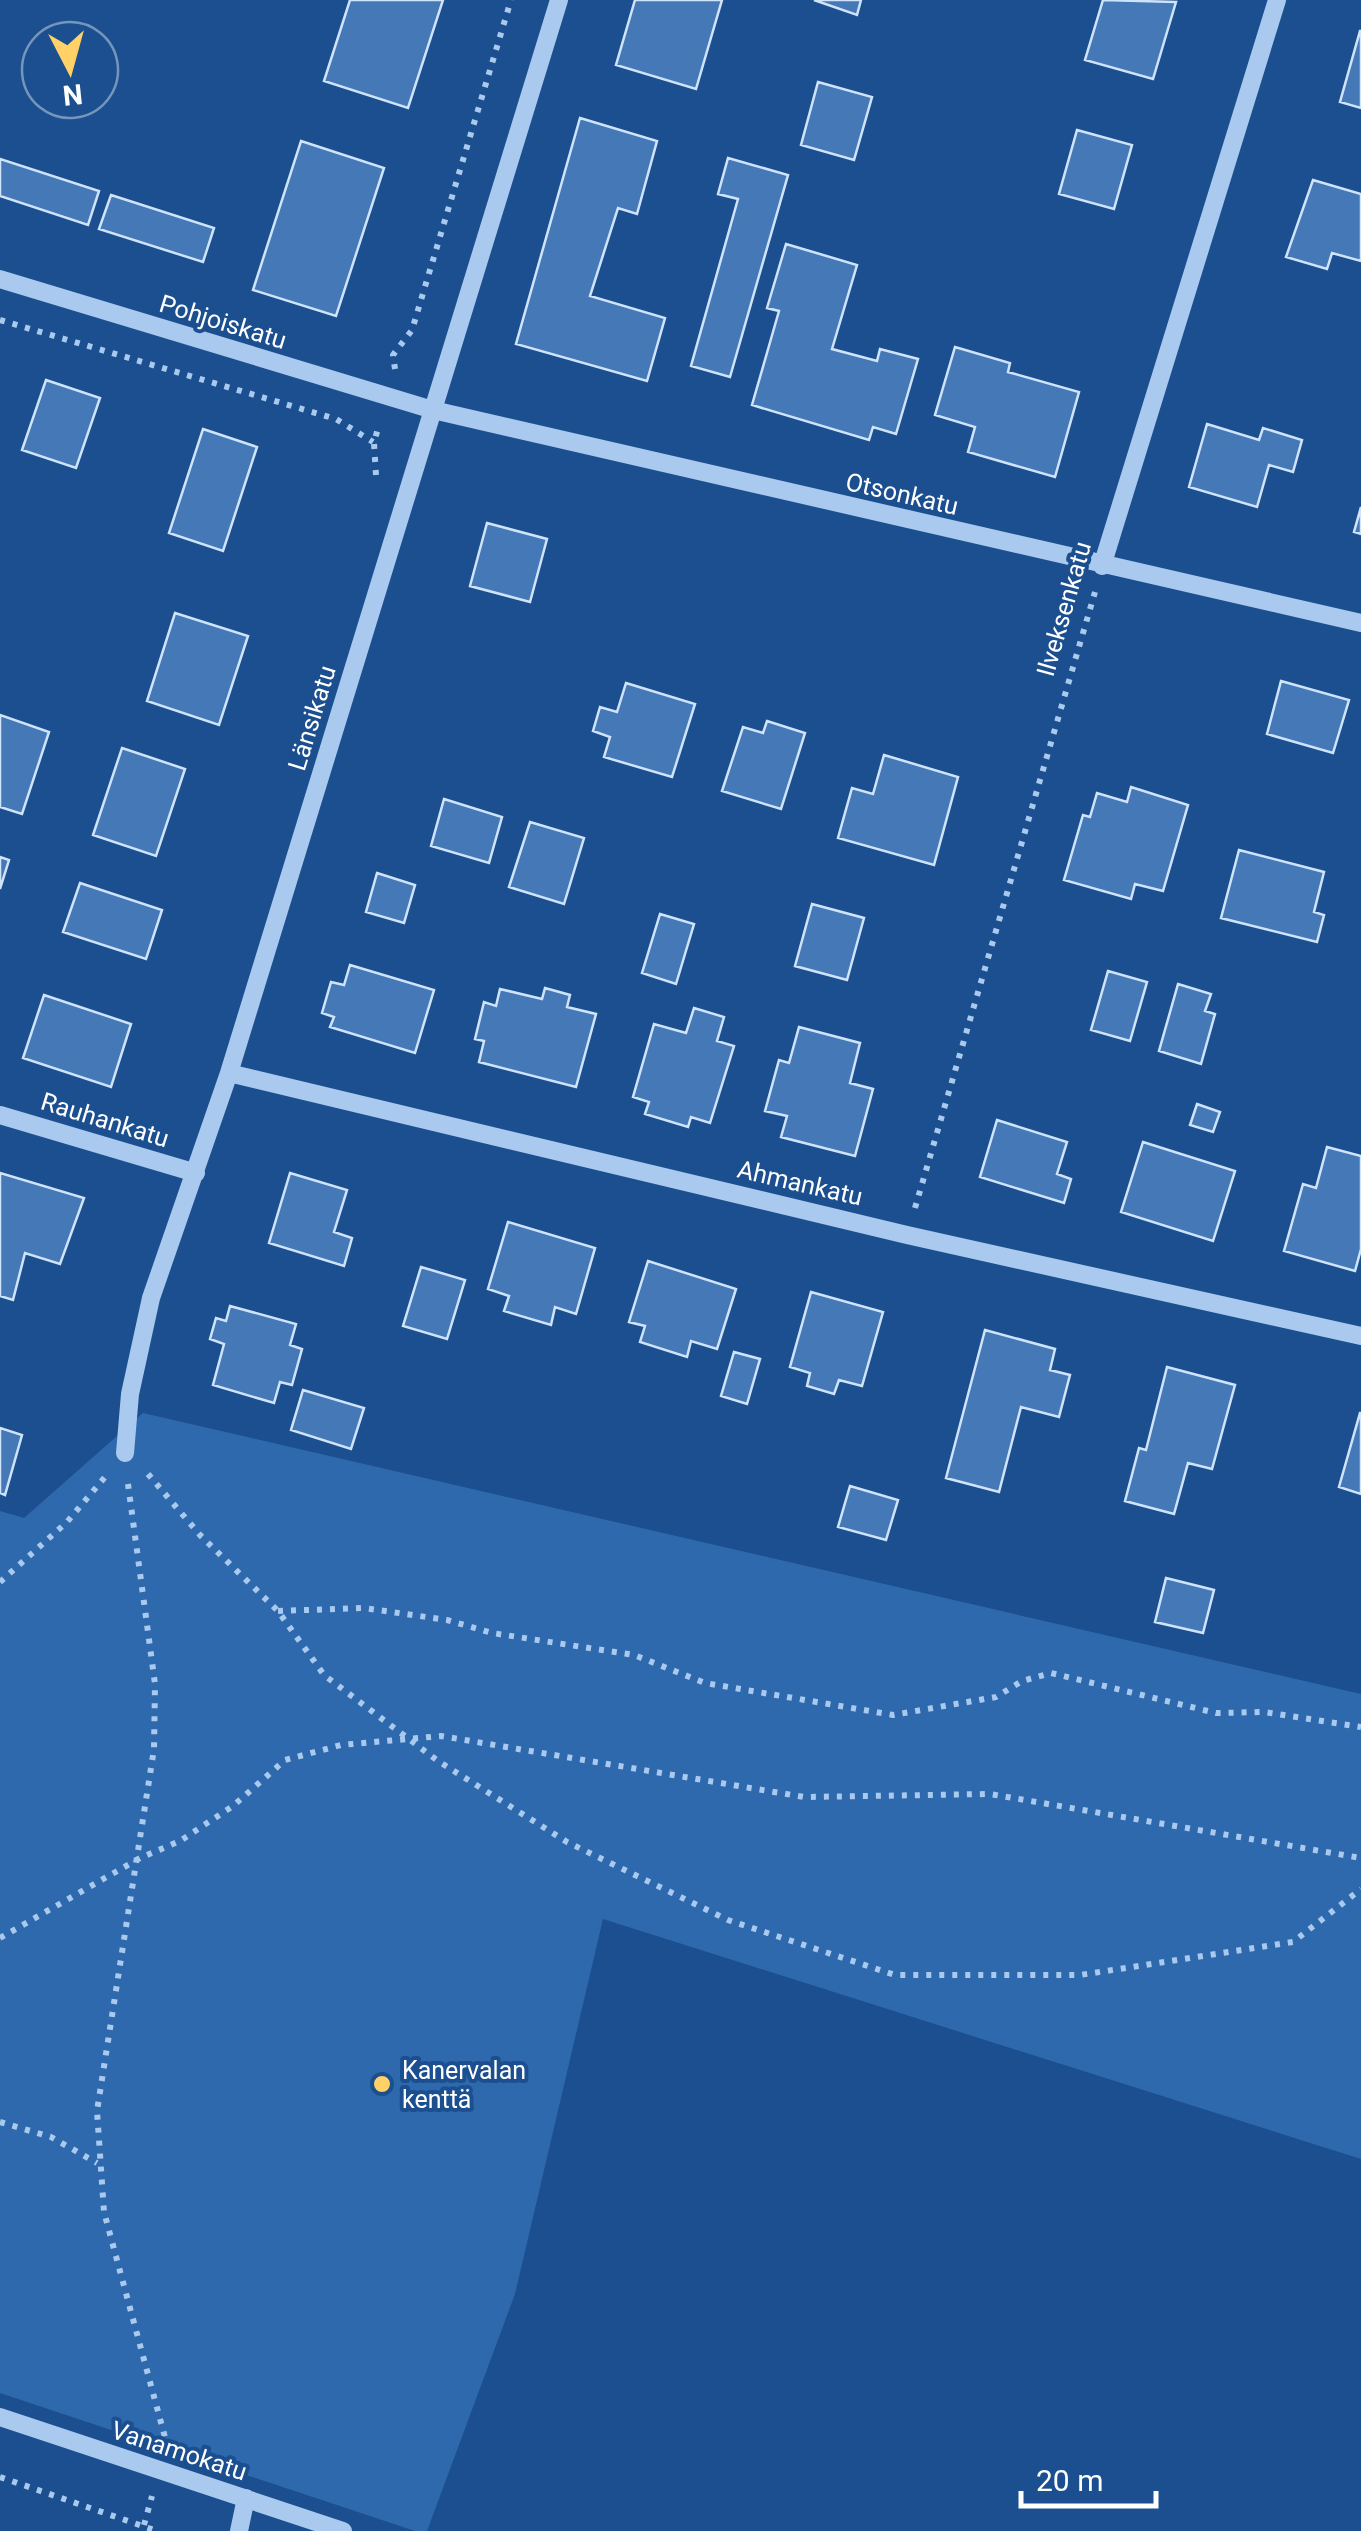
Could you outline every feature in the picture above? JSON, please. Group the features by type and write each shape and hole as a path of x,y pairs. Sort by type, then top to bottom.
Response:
{"street":[{"name":"Länsikatu","path":"125,1452 130,1394 148,1311 229,1073 558,0"},
{"name":"Ilveksenkatu","path":"1102,566 1276,0"},
{"name":"Pohjoiskatu","path":"0,279 433,410"},
{"name":"Otsonkatu","path":"433,410 1361,623"},
{"name":"Ahmankatu","path":"229,1073 907,1235 1361,1336"},
{"name":"Rauhankatu","path":"0,1114 196,1173"},
{"name":"Vanamokatu","path":"0,2417 342,2531"},
{"path":"239,2531 246,2498"}],"path":[{"path":"375,483 374,442 396,366 393,355 412,330 510,0"},
{"path":"0,320 336,419 374,442"},
{"name":"Ilveksenkatu","path":"907,1235 1102,566"},
{"path":"0,1582 68,1522 125,1452"},
{"path":"125,1452 278,1611 324,1675 411,1741 585,1851 728,1920 895,1975 1080,1975 1294,1942 1361,1889"},
{"path":"125,1452 155,1684 154,1749 98,2111 98,2164 104,2212 167,2435"},
{"path":"278,1611 364,1608 448,1620 492,1634 634,1655 706,1683 893,1715 996,1697 1022,1680 1050,1673 1216,1713 1264,1712 1361,1727"},
{"path":"0,1938 140,1858 180,1841 233,1806 284,1760 341,1744 441,1736 804,1797 990,1794 1361,1858"},
{"path":"0,2122 51,2137 98,2164"},
{"path":"0,2477 157,2531"}],"shaded area":[{"path":"143,1413 1361,1694 1361,2159 603,1919 515,2294 427,2531 415,2531 0,2393 0,1511 24,1518"}],"building":[{"path":"350,0 443,0 408,108 324,81"},
{"path":"635,0 722,0 696,89 616,65"},
{"path":"814,0 861,0 857,15"},
{"path":"1103,0 1176,2 1153,79 1085,60"},
{"path":"1361,31 1361,108 1340,102"},
{"path":"818,82 872,97 854,160 801,145"},
{"path":"580,118 657,141 637,214 618,208 590,296 665,318 647,381 516,344"},
{"path":"1077,130 1132,145 1114,209 1059,194"},
{"path":"301,141 384,168 336,316 253,290"},
{"path":"728,158 788,175 730,377 691,366 738,199 718,194"},
{"path":"0,159 99,191 88,225 0,196"},
{"path":"1313,180 1361,194 1361,261 1332,253 1327,269 1286,257"},
{"path":"111,195 214,228 203,262 99,229"},
{"path":"786,244 857,265 832,349 877,361 880,349 918,359 896,434 873,427 869,440 752,405 779,311 767,308"},
{"path":"955,347 1010,363 1008,372 1079,392 1055,477 968,452 975,427 935,415"},
{"path":"46,380 100,398 76,468 22,450"},
{"path":"1207,424 1259,440 1263,428 1302,440 1293,472 1269,465 1257,507 1189,487"},
{"path":"203,429 257,447 223,551 169,533"},
{"path":"1361,507 1361,534 1354,532"},
{"path":"487,523 547,539 530,602 470,586"},
{"path":"175,613 248,636 219,725 147,701"},
{"path":"1281,681 1349,700 1333,753 1267,734"},
{"path":"626,683 695,704 672,777 604,757 610,737 593,731 600,707 617,712"},
{"path":"0,715 49,732 22,814 0,807"},
{"path":"767,721 805,733 781,809 722,791 743,727 763,733"},
{"path":"122,748 185,769 156,856 93,835"},
{"path":"884,755 958,777 934,865 838,838 852,788 873,794"},
{"path":"1131,787 1188,805 1163,891 1135,884 1131,899 1064,880 1083,815 1090,817 1097,793 1127,802"},
{"path":"444,799 502,817 489,863 431,846"},
{"path":"530,822 584,838 564,904 509,887"},
{"path":"1239,850 1324,872 1314,912 1324,915 1317,942 1221,918"},
{"path":"0,857 9,860 0,889"},
{"path":"377,873 415,885 404,923 366,912"},
{"path":"80,883 162,910 146,959 63,932"},
{"path":"812,904 864,918 847,980 795,966"},
{"path":"660,914 694,924 676,984 642,973"},
{"path":"350,965 434,990 415,1053 330,1027 334,1017 322,1013 331,982 344,985"},
{"path":"1108,971 1147,982 1130,1041 1091,1030"},
{"path":"1178,984 1211,994 1205,1011 1215,1014 1201,1064 1159,1051"},
{"path":"545,988 570,995 567,1007 596,1014 576,1087 479,1062 484,1041 475,1039 484,1002 496,1006 500,989 542,999"},
{"path":"44,995 131,1024 111,1087 23,1058"},
{"path":"694,1008 724,1017 717,1041 734,1046 710,1123 691,1117 688,1127 645,1114 649,1102 633,1097 654,1024 686,1033"},
{"path":"799,1027 860,1043 850,1083 873,1089 855,1156 781,1137 787,1116 765,1111 779,1060 789,1063"},
{"path":"1197,1104 1220,1112 1213,1132 1190,1125"},
{"path":"997,1120 1067,1142 1057,1174 1071,1179 1064,1203 980,1177"},
{"path":"1143,1142 1235,1171 1213,1241 1121,1212"},
{"path":"1327,1147 1361,1156 1361,1249 1355,1271 1284,1251 1303,1184 1316,1188"},
{"path":"0,1173 84,1198 60,1264 25,1253 13,1300 0,1296"},
{"path":"290,1173 347,1190 334,1232 352,1238 344,1266 269,1243"},
{"path":"508,1222 595,1248 576,1314 555,1307 551,1325 504,1311 509,1296 488,1289"},
{"path":"648,1261 736,1289 717,1349 691,1341 687,1357 640,1342 645,1326 629,1322"},
{"path":"421,1267 465,1280 447,1339 403,1326"},
{"path":"811,1292 883,1312 862,1386 839,1380 834,1394 807,1386 810,1373 790,1367"},
{"path":"230,1306 296,1324 290,1345 302,1349 292,1385 280,1382 274,1403 213,1385 224,1344 210,1339 216,1318 226,1321"},
{"path":"985,1330 1055,1349 1050,1370 1070,1375 1059,1417 1021,1407 999,1492 946,1478"},
{"path":"734,1352 760,1359 747,1404 721,1396"},
{"path":"1167,1367 1235,1385 1212,1469 1188,1463 1174,1514 1125,1501 1139,1448 1146,1450"},
{"path":"303,1390 364,1408 351,1449 291,1430"},
{"path":"1361,1413 1361,1494 1339,1487"},
{"path":"0,1428 22,1435 5,1495 0,1493"},
{"path":"850,1486 898,1500 886,1540 838,1527"},
{"path":"1166,1578 1214,1590 1203,1633 1155,1622"}],"place":[{"name":"Kanervalan kenttä","path":"382,2084"}]}
